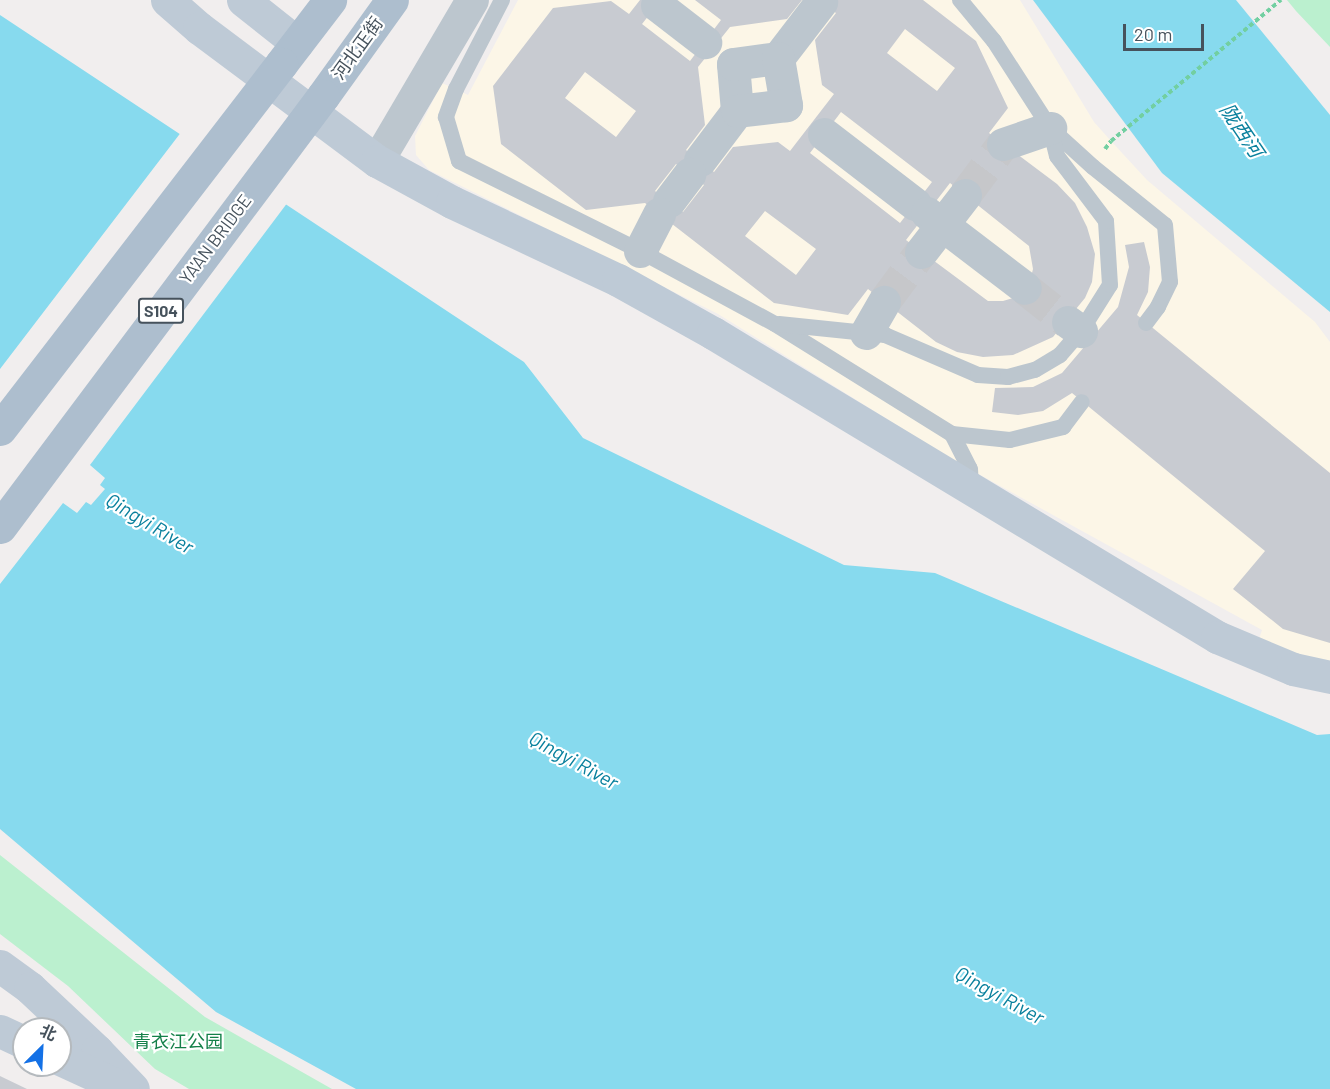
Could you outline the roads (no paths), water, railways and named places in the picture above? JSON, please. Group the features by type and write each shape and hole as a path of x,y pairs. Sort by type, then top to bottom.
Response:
{"main road":[{"path":"0,429 330,0"},
{"name":"河北正街","path":"323,96 392,0"},
{"name":"YA'AN BRIDGE","path":"0,527 323,96"}],"street":[{"path":"167,0 199,28 377,161 453,202 627,285 713,333 1217,637 1293,669 1330,677"},
{"path":"243,0 289,53"},
{"path":"377,161 472,0"},
{"path":"778,58 821,2"},
{"path":"657,5 717,52 778,58"},
{"path":"717,52 737,111"},
{"path":"778,58 807,121 1025,288"},
{"path":"640,251 664,208 737,111"},
{"path":"737,111 807,121"},
{"path":"1003,144 1050,128"},
{"path":"928,214 965,195"},
{"path":"921,252 928,214"},
{"path":"866,333 884,302"},
{"path":"0,966 30,988 97,1051 133,1089"},
{"path":"72,1065 125,1089"}],"lane":[{"path":"502,0 456,89 446,117 459,161 640,251 775,324 952,434 1010,440 1063,428 1082,402"},
{"path":"960,0 994,41 1050,128 1093,167 1165,225 1170,282 1158,307 1146,323"},
{"path":"775,324 885,335 978,375 1008,377 1035,370 1060,355 1075,326 1110,285 1106,221 1057,156 1050,128"},
{"path":"952,434 970,469 971,490"}],"water":[{"name":"陇西河","path":"1033,0 1236,0 1330,115 1330,312 1162,173"},
{"name":"Qingyi River","path":"0,15 524,362 583,438 844,565 935,573 1317,735 1330,734 1330,1089 356,1089 216,1012 0,829"}],"tunnel":[{"path":"965,195 1003,144"},
{"path":"884,302 921,252"},
{"path":"1025,288 1068,322"}],"park label":[{"name":"青衣江公园","path":"178,1041"}]}
